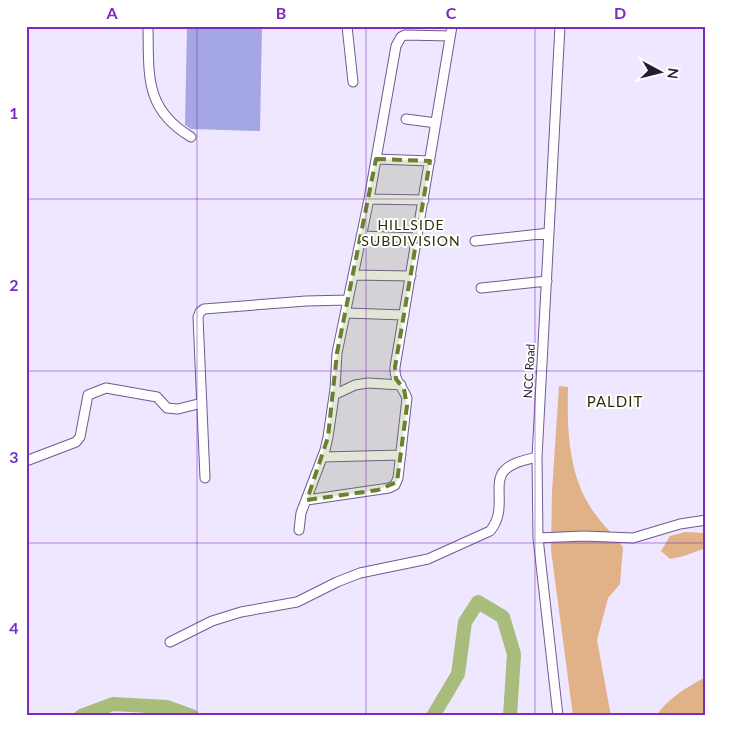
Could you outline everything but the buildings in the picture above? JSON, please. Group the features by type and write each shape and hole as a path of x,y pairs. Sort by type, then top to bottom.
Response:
{"street":[{"path":"148,26 149,69 159,109 179,130 191,137"},
{"path":"347,26 353,82"},
{"path":"307,500 378,490 395,485 398,478 407,398 401,385 397,382 395,374 452,26"},
{"name":"NCC Road","path":"558,716 538,538 537,457 560,26"},
{"path":"299,530 301,513 328,437 337,353 369,199 398,40 400,36 408,34 450,36"},
{"path":"406,119 436,123"},
{"path":"376,159 430,161"},
{"path":"369,199 424,200"},
{"path":"475,241 549,233"},
{"path":"361,236 417,238"},
{"path":"354,275 411,276"},
{"path":"481,288 547,281"},
{"path":"205,478 198,317 200,312 204,309 306,301 348,300"},
{"path":"346,313 404,315"},
{"path":"334,395 355,385 368,383 401,385"},
{"path":"26,461 76,442 80,437 88,395 106,388 157,398 168,408 178,409 202,403"},
{"path":"322,457 401,454"},
{"path":"170,642 212,621 241,612 297,602 360,573 428,559 490,531 497,523 500,514 500,486 504,471 515,464 537,457"},
{"path":"538,538 584,536 633,538 680,524 706,520"}],"highlighted area":[{"path":"376,159 430,161 395,367 396,379 404,389 407,406 397,482 378,490 307,500 328,437 337,353"}],"shaded area":[{"path":"559,386 568,387 570,448 582,491 597,516 623,547 620,584 608,598 597,640 611,716 573,716 551,550 552,491"},
{"path":"685,532 706,533 706,548 670,559 661,551 670,536"},
{"path":"706,677 706,716 656,716 672,698"}],"waterway":[{"path":"433,716 458,674 465,622 478,602 503,617 514,654 510,716"},
{"path":"81,716 113,704 167,707 192,716"}],"district":[{"name":"HILLSIDE SUBDIVISION","path":"411,232"},
{"name":"PALDIT","path":"615,401"}]}
